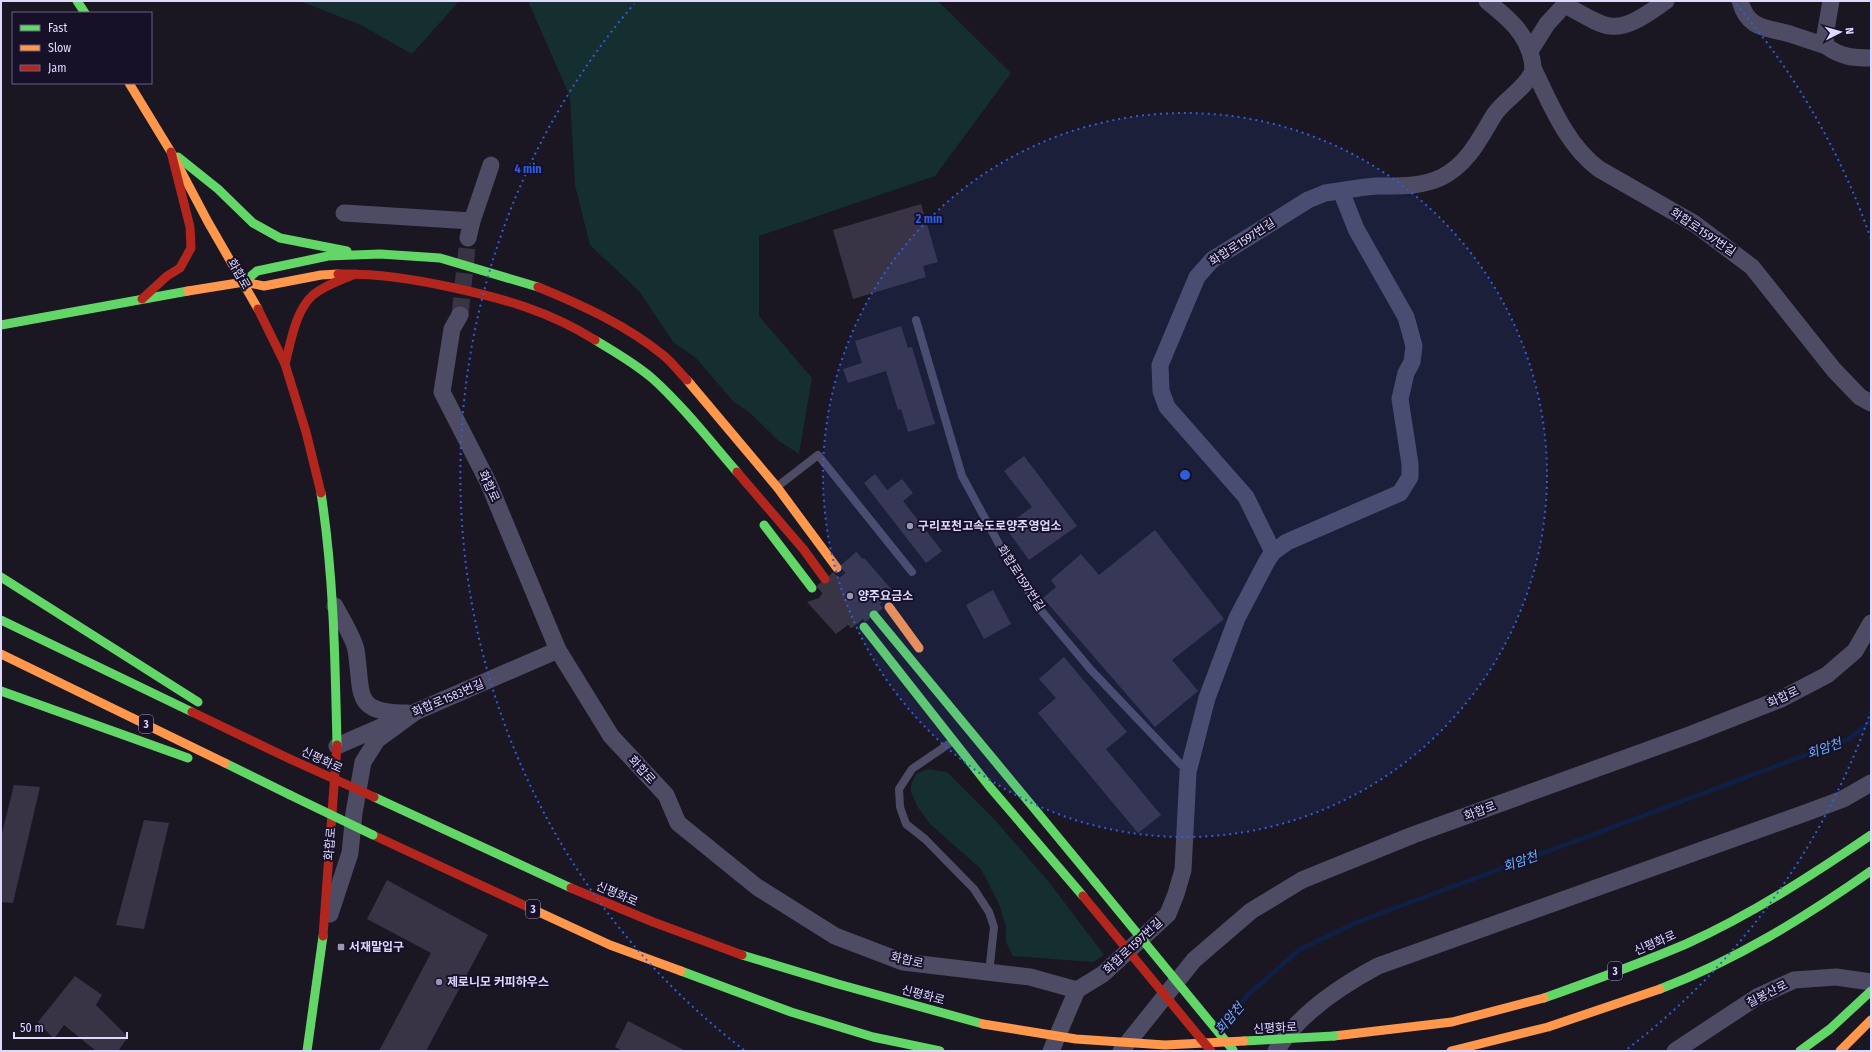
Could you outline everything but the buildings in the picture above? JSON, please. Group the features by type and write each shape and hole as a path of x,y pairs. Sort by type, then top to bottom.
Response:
{"main road":[{"path":"77,1 84,12"},
{"name":"화합로","path":"130,84 171,152 208,222 244,282 285,364 306,432 320,487 328,539 333,602 337,746 323,936 307,1051"},
{"path":"171,152 218,189 254,224 280,238 330,250 440,258 472,266 549,290 583,305 634,334 664,356 701,395 777,487 836,568"},
{"path":"142,299 167,276 180,268 191,248 190,228 171,152"},
{"path":"244,282 257,271 328,256 380,254"},
{"path":"285,364 302,312 308,300 320,291 355,274"},
{"path":"1,325 244,282 264,286 321,275 355,274 412,279 498,297 539,311 576,328 638,367 670,396 804,550 825,579"},
{"path":"701,395 745,433"},
{"path":"670,396 724,472"},
{"path":"756,515 812,588"},
{"path":"1,577 139,663 262,745"},
{"path":"889,607 925,657"},
{"path":"874,615 1233,1051"},
{"name":"신평화로","path":"1,620 374,797 616,907 695,938 810,976 983,1024 1076,1039 1165,1045 1334,1036 1452,1022 1542,998 1637,964 1688,942 1744,914 1828,864 1871,835"},
{"path":"864,627 890,658 989,786 1083,896 1211,1051"},
{"name":"3","path":"1,654 373,835 610,945 791,1012 873,1037 940,1051"},
{"path":"948,689 982,733 1031,806"},
{"path":"1,691 279,789"},
{"path":"941,744 989,786"},
{"path":"1451,1051 1484,1044 1593,1013 1706,970 1758,944 1847,888 1871,871"},
{"path":"1800,1051 1830,1029 1871,991"},
{"path":"1840,1051 1871,1020"}],"street":[{"name":"화합로1597번길","path":"1487,1 1517,27 1530,51 1533,68 1563,129 1587,159 1599,169 1695,224 1752,267 1834,370 1860,397 1871,403"},
{"path":"1530,51 1547,24 1567,3 1600,23 1610,26 1618,26 1628,24 1666,1"},
{"path":"1740,1 1743,11 1756,25 1826,46 1836,54 1845,57 1871,58"},
{"path":"1826,46 1825,35 1831,1"},
{"name":"화합로1597번길","path":"1273,552 1246,497 1167,407 1161,391 1160,365 1197,277 1202,269 1212,260 1308,200 1326,193 1376,186 1418,185 1442,177 1452,171 1469,156 1498,110 1520,89 1532,74 1533,68"},
{"path":"468,238 472,221 491,165"},
{"name":"화합로1597번길","path":"1077,990 1103,974 1168,914 1183,870 1188,772 1208,698 1237,618 1273,552 1287,542 1400,493 1410,477 1410,464 1400,399 1406,373 1412,362 1414,346 1406,318 1356,229 1342,191"},
{"path":"344,213 472,221"},
{"name":"화합로","path":"460,315 452,330 442,392 488,482 558,650 611,736 666,795 678,823 757,887 835,936 903,962 1030,977 1077,990"},
{"path":"333,602 356,649 359,686 362,698 368,705 388,713 414,713"},
{"name":"화합로","path":"1121,1051 1194,960 1251,911 1302,880 1412,835 1692,734 1781,699 1827,675 1854,651 1871,623"},
{"name":"화합로1583번길","path":"337,746 558,650"},
{"path":"323,936 350,853 354,813 363,762 377,740 414,713"},
{"path":"1276,1051 1296,1025 1317,1005 1349,982 1378,966 1808,812 1843,799 1871,783"},
{"name":"칠봉산로","path":"1675,1051 1757,996 1794,980 1836,977 1871,982"},
{"path":"1051,1051 1077,990"}],"lane":[{"name":"화합로1597번길","path":"916,320 962,476 1006,557 1039,608 1091,670 1188,772"},
{"path":"777,487 818,455 912,572"},
{"path":"953,741 941,744 912,769 899,789 900,807 906,824 925,839 974,889 989,912 994,927 989,973"}],"green space":[{"path":"300,1 459,1 412,54 361,25"},
{"path":"528,1 938,1 1011,73 935,176 759,236 759,316 812,378 799,454 779,441 750,413 733,401 696,358 674,343 639,291 590,245 575,185 570,97"},
{"path":"928,769 947,772 995,820 1049,882 1104,955 1093,962 1013,956 1006,942 1006,927 999,904 981,869 930,824 917,806 911,792 911,785 916,774"}],"waterway":[{"name":"회암천","path":"1222,1027 1249,994 1299,950 1355,923 1849,739 1871,721"}],"tunnel":[{"path":"460,315 468,238"},
{"path":"848,559 889,607"},
{"path":"843,575 874,615"},
{"path":"825,579 864,627"}],"traffic: fast":[{"path":"77,1 84,12"},
{"path":"178,157 218,189 253,223 280,238 347,251"},
{"path":"244,282 257,271 328,256 380,254 440,258 538,287"},
{"path":"1,325 188,291"},
{"path":"595,340 632,363 653,379 686,413 737,472"},
{"path":"321,493 329,556 331,587 337,745"},
{"path":"764,525 812,588"},
{"path":"1,577 198,702"},
{"path":"874,615 1095,882"},
{"path":"1,620 192,712"},
{"path":"864,627 989,786 1083,896"},
{"path":"1,691 188,758"},
{"path":"225,763 290,795"},
{"path":"290,795 373,835"},
{"path":"374,797 571,888"},
{"path":"1544,998 1598,979 1710,933 1781,894 1871,835"},
{"path":"1660,989 1716,965 1769,937 1871,871"},
{"path":"1095,882 1233,1050"},
{"path":"307,1051 323,936"},
{"path":"742,955 838,984 983,1024"},
{"path":"681,971 791,1012 873,1037 940,1051"},
{"path":"1800,1051 1830,1029 1871,991"},
{"path":"1244,1041 1334,1036"}],"traffic: slow":[{"path":"130,84 171,152 208,222 258,309"},
{"path":"188,291 244,282 264,286 321,275 338,274"},
{"path":"687,380 777,487 837,568"},
{"path":"889,607 919,648"},
{"path":"1,654 225,763"},
{"path":"530,908 610,945 681,971"},
{"path":"1451,1051 1548,1027 1660,989"},
{"path":"1334,1036 1452,1022 1544,998"},
{"path":"1840,1051 1871,1020"},
{"path":"983,1024 1076,1039 1165,1045 1244,1041"}],"traffic: jam":[{"path":"142,299 167,276 180,268 191,248 190,227 171,152"},
{"path":"338,274 366,274 409,279 469,291 507,301 543,313 595,340"},
{"path":"285,364 294,327 302,309 307,302 313,295 323,288 355,274"},
{"path":"538,287 603,316 634,334 666,358 687,380"},
{"path":"258,309 285,364 306,432 321,493"},
{"path":"737,472 804,550 825,579"},
{"path":"192,712 290,759"},
{"path":"323,936 337,745"},
{"path":"290,759 374,797"},
{"path":"373,835 530,908"},
{"path":"571,888 653,922 742,955"},
{"path":"1083,896 1211,1051"}],"place":[{"name":"구리포천고속도로양주영업소","path":"910,526"},
{"name":"양주요금소","path":"850,596"},
{"name":"서재말입구","path":"341,947"},
{"name":"제로니모 커피하우스","path":"439,982"}]}
